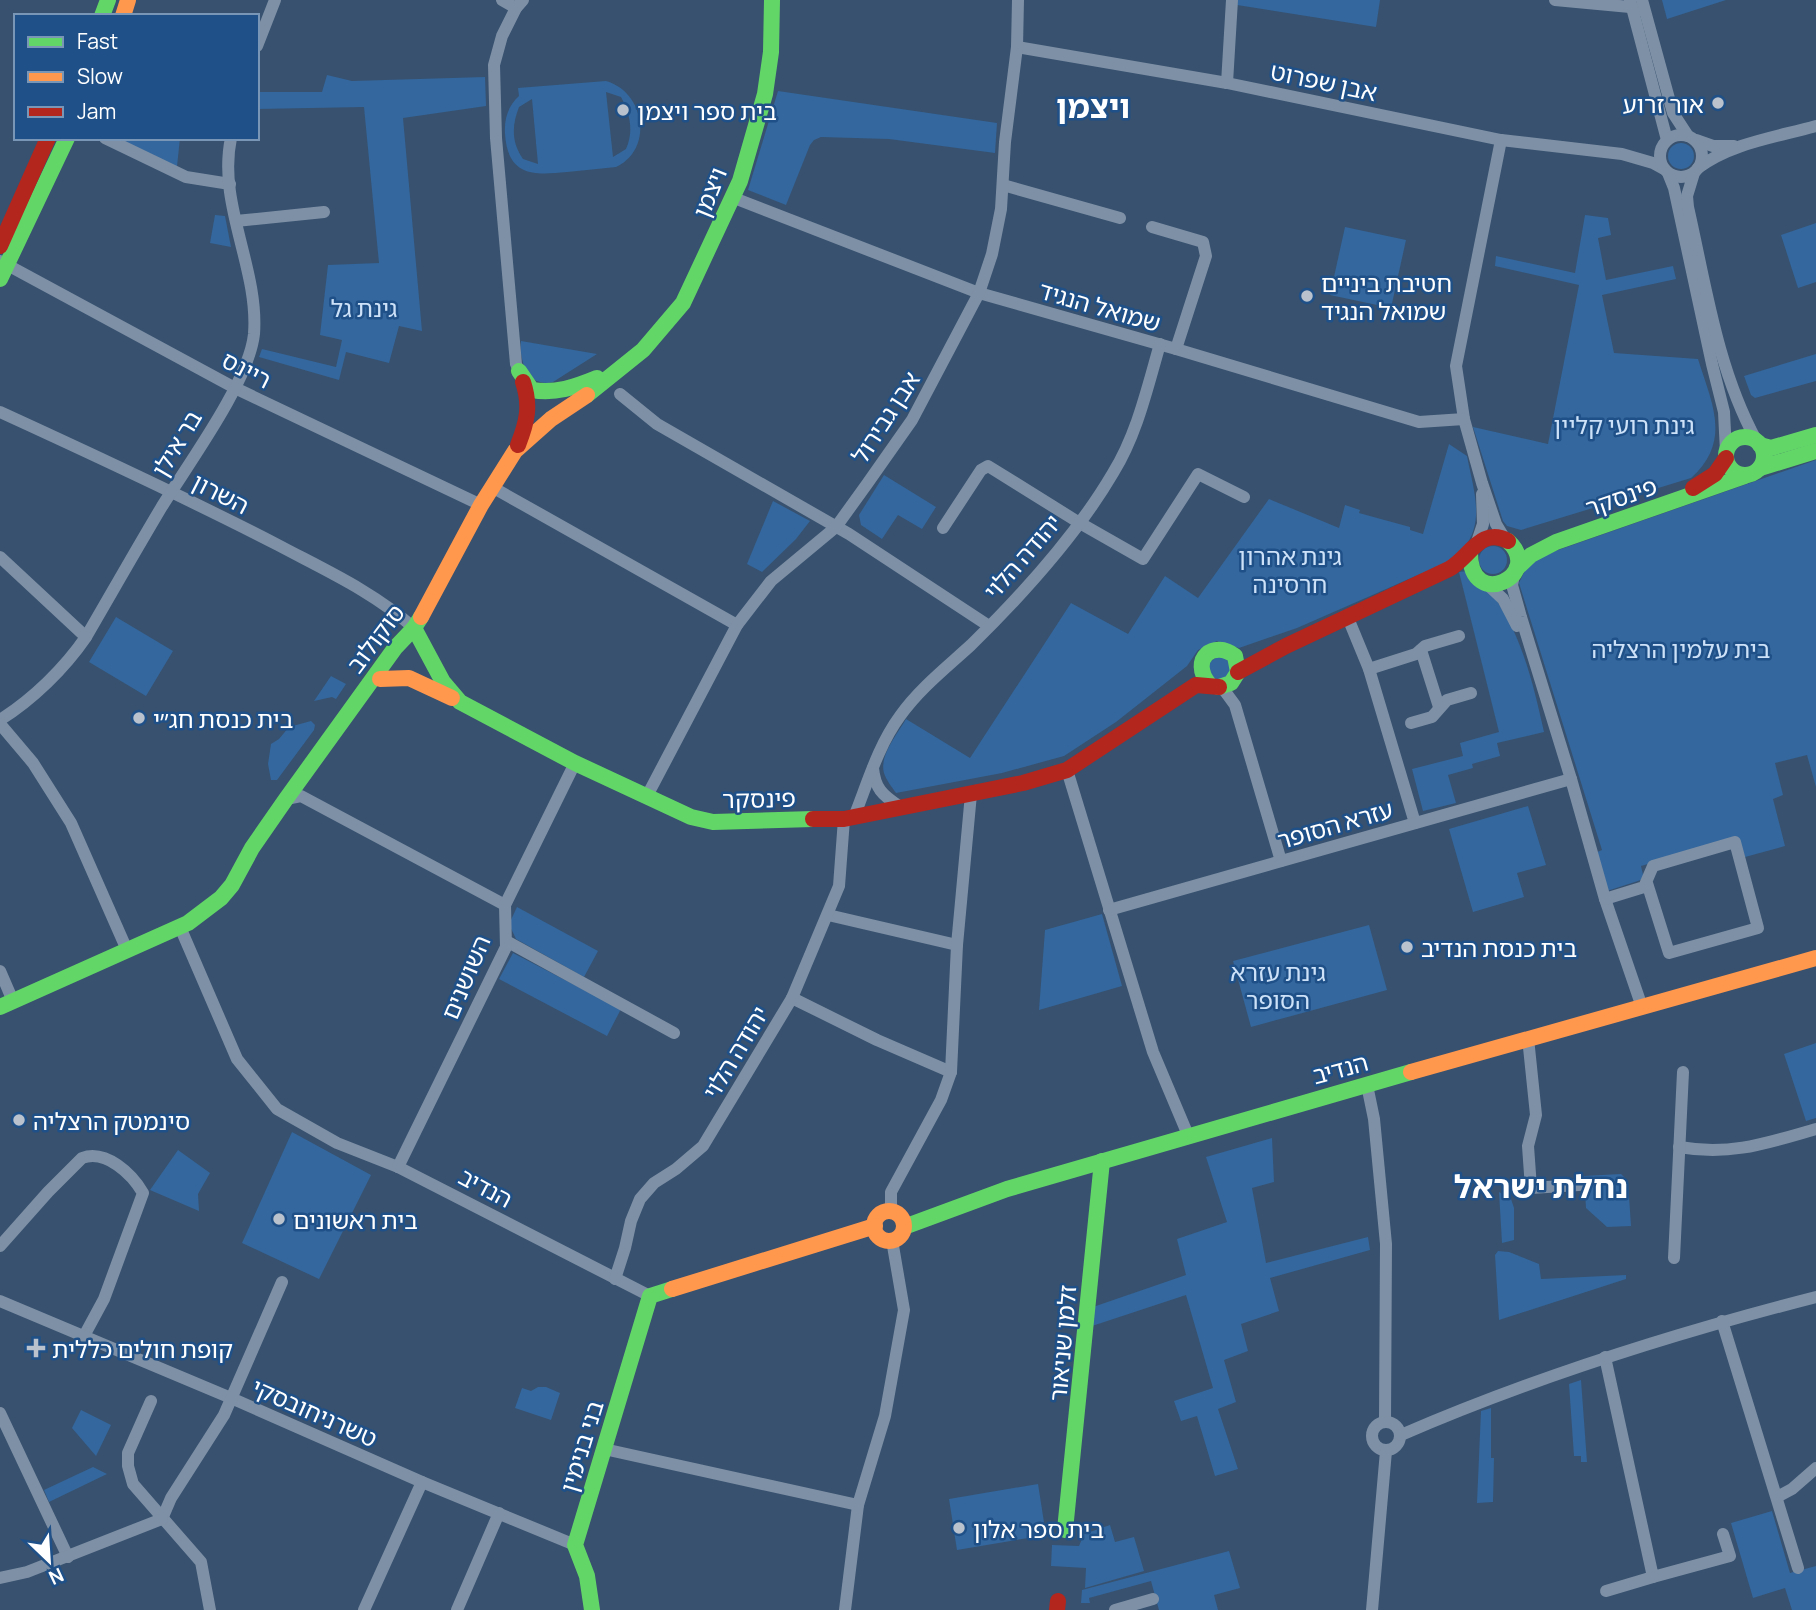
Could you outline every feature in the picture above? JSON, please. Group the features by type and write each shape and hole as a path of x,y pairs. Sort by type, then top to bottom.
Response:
{"street":[{"path":"259,41 275,0"},
{"path":"502,0 519,4 502,36 494,65 494,101 516,365 519,371"},
{"name":"ויצמן","path":"515,451 551,419 574,405 643,350 683,303 734,198 765,94 771,52 772,0"},
{"name":"אבן גבירול","path":"647,796 737,625 771,581 836,527 912,420 979,293 992,254 1001,209 1005,142 1017,47 1018,0"},
{"path":"1227,83 1232,0"},
{"path":"1555,0 1634,2"},
{"path":"1634,2 1648,24 1673,113 1692,138 1702,157 1687,196 1688,207 1723,363 1734,396 1765,456 1760,468 1745,476 1734,472 1727,463 1724,412 1674,188 1659,158 1665,142 1634,2"},
{"name":"אבן שפרוט","path":"1017,47 1227,83 1501,140 1622,154 1653,163 1666,171"},
{"path":"1666,171 1681,177 1742,146 1816,126"},
{"path":"1665,142 1677,135 1713,146 1742,146"},
{"path":"0,246 47,140"},
{"path":"3,268 66,140"},
{"path":"109,140 186,177 230,184"},
{"name":"בר אילן","path":"0,722 48,681 73,656 86,637 235,388 250,351 254,320 230,184 231,140"},
{"path":"1501,140 1456,366 1464,419 1496,524 1515,548 1517,555 1513,592 1541,678 1605,900 1642,1007"},
{"name":"אבן שפרוט","path":"1622,154 1646,151 1665,142"},
{"path":"1003,185 1120,218"},
{"name":"שמואל הנגיד","path":"734,198 979,293 1419,422 1464,419"},
{"path":"236,221 324,212"},
{"path":"1152,227 1203,242 1206,248 1206,256 1176,349"},
{"name":"ריינס","path":"3,268 235,388 481,505"},
{"name":"יהודה הלוי","path":"615,1279 640,1199 654,1183 703,1146 792,998 839,886 849,818 882,745 901,713 1035,576 1078,523 1113,473 1136,426 1160,344"},
{"name":"ויצמן","path":"519,371 532,390 560,393 618,370"},
{"name":"ויצמן","path":"429,603 481,505 515,451 528,420 530,404 519,371"},
{"path":"620,394 657,424 836,527 989,626"},
{"name":"השרון","path":"0,412 172,491 367,592 397,612 415,630"},
{"path":"1726,455 1732,442 1743,437 1771,448 1816,435"},
{"path":"1760,468 1816,451"},
{"name":"פינסקר","path":"1506,540 1527,544 1697,487 1714,474 1726,455"},
{"path":"943,528 981,470 988,466 1078,523 1143,559 1198,474 1244,497"},
{"name":"פינסקר","path":"1515,572 1531,555 1556,542 1745,476"},
{"path":"1482,483 1483,524 1473,548 1470,566 1482,581 1503,599 1541,678"},
{"path":"492,487 737,625"},
{"path":"1212,686 1232,682 1238,672 1304,636 1402,594 1444,572 1490,536 1506,540"},
{"path":"0,557 86,637"},
{"path":"1402,594 1452,579 1502,583 1515,572"},
{"name":"סוקולוב","path":"294,797 415,630 429,603"},
{"path":"1348,618 1369,669 1415,823"},
{"name":"פינסקר","path":"415,630 438,673 460,702 575,763 691,817 713,822 849,818 1023,783 1067,770 1188,689 1202,683 1212,686"},
{"name":"סוקולוב","path":"4,1006 181,929 217,908 244,880 294,797 396,648 415,630"},
{"path":"1233,654 1304,636"},
{"path":"1369,669 1416,654 1425,646 1458,636"},
{"path":"1238,672 1233,654 1228,650 1215,649 1204,656 1201,662 1201,674 1212,686 1224,690 1235,705 1281,861"},
{"path":"1421,650 1439,707"},
{"name":"פינסקר","path":"1151,713 1201,662"},
{"path":"380,679 395,675 412,677 460,702"},
{"path":"1411,723 1432,717 1447,700 1471,693"},
{"path":"0,722 33,763 71,823 127,950"},
{"path":"294,797 505,905 575,763"},
{"path":"873,767 877,788 883,796 899,806"},
{"path":"1067,770 1153,1052 1188,1135"},
{"name":"עזרא הסופר","path":"1109,910 1571,779"},
{"path":"891,1211 891,1192 941,1100 951,1072 957,945 971,794"},
{"path":"1605,900 1644,887 1653,866 1735,842 1758,928 1669,953 1647,883"},
{"name":"השושנים","path":"398,1167 506,947 505,905"},
{"path":"828,915 957,945"},
{"name":"סוקולוב","path":"4,1006 127,950 181,929"},
{"name":"הנדיב","path":"181,929 237,1059 277,1110 337,1143 398,1167 650,1296"},
{"path":"506,947 674,1033"},
{"name":"הנדיב","path":"904,1227 1007,1189 1293,1104 1816,958"},
{"name":"הנדיב","path":"1790,964 1816,964"},
{"path":"0,971 4,1006"},
{"path":"792,998 877,1040 951,1072"},
{"path":"1528,1038 1536,1115 1528,1146 1531,1188 1579,1185"},
{"path":"1674,1258 1683,1072"},
{"path":"1367,1085 1374,1119 1386,1244 1385,1422"},
{"path":"1679,1147 1699,1151 1734,1151 1816,1129"},
{"path":"0,1246 79,1160 89,1155 101,1156 112,1162 136,1181 143,1193 104,1299 84,1336"},
{"name":"זלמן שניאור","path":"1065,1530 1102,1161"},
{"path":"891,1211 901,1216 904,1227 902,1235 892,1240 880,1237 875,1226 879,1215 891,1211"},
{"path":"650,1296 875,1226"},
{"path":"845,1610 858,1505 885,1416 904,1310 892,1240"},
{"path":"0,1578 15,1576 68,1557 162,1519 223,1415 282,1282"},
{"name":"בני בנימין","path":"575,1545 650,1296"},
{"path":"1401,1435 1605,1357 1722,1321 1816,1297"},
{"name":"טשרניחובסקי","path":"0,1301 575,1545"},
{"path":"1722,1321 1798,1568"},
{"path":"1605,1357 1653,1577"},
{"path":"151,1401 128,1453 128,1466 133,1483 201,1562 210,1610"},
{"path":"0,1413 68,1557"},
{"path":"1385,1422 1395,1424 1401,1435 1397,1446 1386,1451 1378,1448 1372,1436 1375,1427 1385,1422"},
{"path":"604,1449 858,1505"},
{"path":"1372,1610 1386,1451"},
{"path":"1777,1497 1793,1489 1816,1468"},
{"path":"363,1610 422,1482"},
{"path":"457,1610 499,1513"},
{"path":"1606,1591 1730,1556 1723,1534"},
{"path":"575,1545 589,1583 592,1610"},
{"path":"1115,1610 1153,1599"}],"green space":[{"path":"1238,0 1380,0 1376,27 1237,5"},
{"path":"1662,0 1726,0 1667,19"},
{"name":"גינת גל","path":"327,75 352,81 485,77 486,106 403,118 422,331 399,326 389,363 346,352 339,380 259,357 262,349 336,367 342,340 320,335 328,265 379,263 364,107 259,109 259,92 322,92"},
{"path":"606,81 619,87 636,108 640,121 636,148 628,159 616,167 534,173 517,166 507,148 505,134 506,118 509,108 519,96 518,88","holes":["606,92 621,97 630,123 626,149 613,157","532,99 538,164 523,159 516,146 514,133 519,107"]},
{"path":"778,91 997,123 995,153 889,139 821,137 810,145 786,205 748,190"},
{"path":"103,140 180,140 176,176"},
{"path":"1681,143 1690,147 1694,156 1690,165 1681,169 1672,165 1668,156 1672,147"},
{"path":"215,215 225,216 231,247 210,243"},
{"name":"גינת רועי קליין","path":"1585,215 1608,218 1611,235 1598,238 1606,280 1673,266 1676,279 1602,295 1614,353 1698,359 1713,407 1715,436 1704,464 1691,478 1521,530 1507,526 1503,521 1473,427 1548,444 1579,285 1495,266 1496,256 1575,273"},
{"path":"1816,223 1816,282 1798,288 1781,235"},
{"path":"1345,227 1406,240 1391,308 1330,295"},
{"path":"521,341 597,354 553,382 544,383 537,381 527,372"},
{"path":"1816,354 1816,381 1755,398 1751,395 1744,376"},
{"name":"גינת אהרון חרסינה","path":"1449,444 1467,456 1476,513 1470,538 1450,561 1297,628 1239,648 1217,641 1198,650 1187,666 1116,722 1064,756 1002,773 896,793 888,781 884,773 884,759 906,719 970,758 1071,603 1128,634 1165,576 1198,598 1269,499 1339,528 1345,505 1360,510 1359,513 1410,527 1410,530 1423,534"},
{"name":"בית עלמין הרצליה","path":"1816,460 1816,787 1807,755 1775,763 1783,795 1773,799 1785,846 1745,857 1739,838 1641,866 1644,879 1607,891 1595,853 1602,850 1519,583 1527,566 1541,556"},
{"path":"884,475 936,507 922,529 898,515 882,539 861,525 859,515"},
{"path":"773,501 810,521 796,539 762,572 747,564"},
{"path":"1493,546 1503,550 1507,560 1503,570 1493,574 1483,570 1479,560 1483,550"},
{"path":"1467,571 1492,594 1513,629 1531,680 1544,732 1497,743 1500,756 1448,775 1456,803 1423,811 1412,769 1463,756 1460,743 1499,732 1459,572"},
{"path":"116,617 173,651 146,696 89,662"},
{"path":"1224,653 1234,674 1217,683 1204,665"},
{"path":"331,676 346,684 336,699 332,697 314,701"},
{"path":"311,721 315,725 314,730 277,780 271,780 268,764 271,744 289,727"},
{"path":"1528,806 1546,865 1517,873 1524,897 1473,912 1449,829"},
{"path":"517,907 598,951 584,977 516,939 509,924"},
{"path":"1102,914 1122,986 1039,1010 1045,930"},
{"name":"גינת עזרא הסופר","path":"1369,925 1387,990 1251,1027 1233,961"},
{"path":"513,953 621,1009 607,1036 499,979"},
{"path":"1816,1043 1816,1118 1806,1121 1784,1054"},
{"path":"292,1132 371,1175 319,1279 242,1243"},
{"path":"1272,1138 1274,1182 1252,1188 1266,1263 1368,1237 1370,1250 1270,1278 1279,1311 1241,1324 1248,1351 1224,1360 1236,1402 1218,1409 1238,1469 1215,1476 1197,1416 1181,1421 1174,1401 1213,1388 1186,1295 1092,1326 1093,1307 1186,1275 1177,1239 1227,1222 1206,1157"},
{"path":"178,1150 210,1173 198,1194 199,1211 150,1190"},
{"path":"1621,1174 1628,1181 1631,1226 1607,1227 1586,1208 1584,1176"},
{"path":"1499,1192 1511,1199 1514,1208 1514,1240 1502,1243"},
{"path":"1498,1251 1509,1252 1539,1264 1541,1279 1626,1275 1626,1279 1499,1320 1495,1255"},
{"path":"1581,1380 1587,1462 1581,1462 1581,1456 1574,1456 1569,1384"},
{"path":"546,1387 560,1393 551,1420 515,1408 522,1388 531,1391"},
{"path":"1491,1408 1493,1502 1477,1503 1481,1411"},
{"path":"81,1410 111,1425 96,1456 72,1428"},
{"path":"93,1467 107,1474 49,1502 44,1490"},
{"path":"1038,1484 1046,1535 957,1550 949,1499"},
{"path":"1772,1511 1790,1573 1816,1566 1816,1610 1792,1610 1785,1588 1753,1598 1731,1523"},
{"path":"1110,1525 1115,1542 1134,1537 1144,1571 1085,1588 1086,1568 1051,1566 1052,1545 1079,1546 1084,1534"},
{"path":"1229,1551 1240,1588 1214,1595 1218,1610 1159,1610 1151,1581 1089,1598 1090,1603 1081,1603 1082,1590"}],"traffic: fast":[{"path":"103,14 108,0"},
{"path":"587,395 643,350 683,303 740,181 765,94 771,52 772,0"},
{"path":"0,279 66,140"},
{"path":"519,371 532,390 541,391 565,389 597,378"},
{"path":"1760,445 1771,448 1816,435"},
{"path":"1745,437 1759,442 1764,456 1759,470 1745,475 1731,470 1726,456 1731,442 1745,437"},
{"path":"1760,468 1816,451"},
{"path":"1517,568 1531,555 1556,542 1745,476"},
{"path":"1470,553 1473,571 1481,581 1492,584 1503,582 1518,566 1517,554 1508,541"},
{"path":"0,1007 188,923 221,898 286,799 395,648 421,617"},
{"path":"414,628 443,682 460,702 575,763 691,817 713,822 813,819"},
{"path":"1209,684 1204,675 1203,660 1212,651 1227,651 1235,656 1238,672 1231,683 1219,687"},
{"path":"904,1227 1007,1189 1411,1072"},
{"path":"1065,1530 1102,1161"},
{"path":"592,1610 587,1576 575,1545 650,1296 672,1289"}],"traffic: slow":[{"path":"124,14 128,0"},
{"path":"421,617 481,505 515,451 551,419 587,395"},
{"path":"380,679 409,678 452,698"},
{"path":"1411,1072 1816,958"},
{"path":"889,1211 895,1212 903,1220 904,1226 903,1232 895,1240 889,1241 883,1240 875,1232 874,1226 875,1220 883,1212 889,1211"},
{"path":"672,1289 875,1226"}],"traffic: jam":[{"path":"0,246 47,140"},
{"path":"518,445 527,414 523,382"},
{"path":"1693,488 1715,474 1726,458"},
{"path":"1238,672 1286,646 1449,569 1483,540 1499,537 1508,541"},
{"path":"813,819 844,819 1023,783 1067,770 1196,685 1219,687"},
{"path":"1057,1610 1058,1601"}],"place":[{"name":"אור זרוע","path":"1718,103"},
{"name":"בית ספר ויצמן","path":"623,110"},
{"name":"חטיבת ביניים שמואל הנגיד","path":"1307,296"},
{"name":"בית כנסת חג״י","path":"139,718"},
{"name":"בית כנסת הנדיב","path":"1407,947"},
{"name":"סינמטק הרצליה","path":"19,1120"},
{"name":"בית ראשונים","path":"279,1219"},
{"name":"קופת חולים כללית","path":"36,1348"},
{"name":"בית ספר אלון","path":"959,1528"}],"district":[{"name":"ויצמן","path":"1093,106"},
{"name":"נחלת ישראל","path":"1541,1186"}]}
